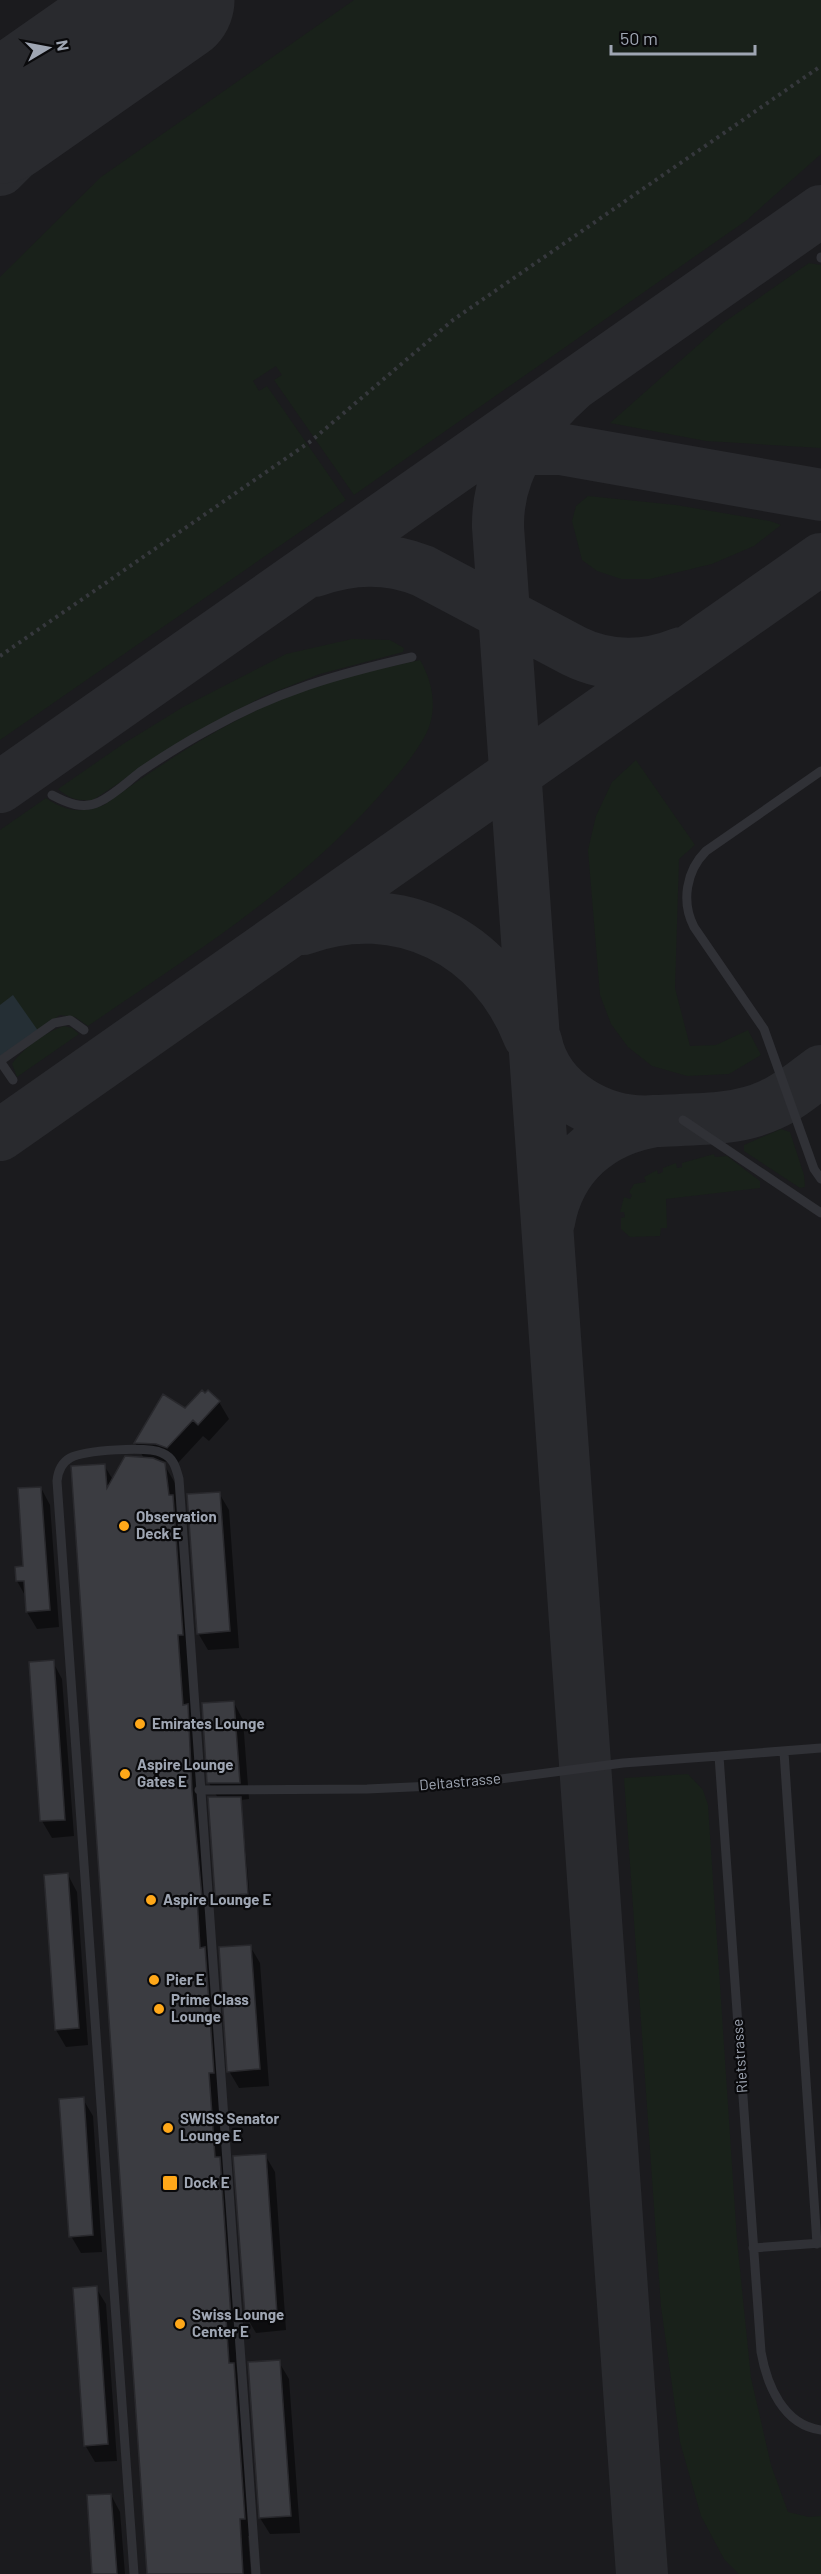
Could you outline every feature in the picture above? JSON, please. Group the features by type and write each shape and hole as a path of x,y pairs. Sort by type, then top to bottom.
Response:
{"lane":[{"path":"52,795 76,806 100,801 149,766 209,729 259,703 303,685 350,671 412,657"},
{"path":"821,771 706,851 693,867 687,888 688,912 694,927 764,1029 814,1169 821,1179"},
{"path":"13,1080 0,1061 54,1023 70,1020 84,1030"},
{"path":"683,1120 821,1212"},
{"path":"134,2574 57,1489 58,1472 67,1459 75,1455 147,1449 163,1453 175,1462 179,1479 255,2574"},
{"path":"718,1756 821,1748"},
{"path":"753,2248 819,2243 784,1752"},
{"name":"Deltastrasse","path":"199,1791 367,1790 455,1785 622,1763 718,1756"},
{"name":"Rietstrasse","path":"718,1756 760,2352 769,2385 776,2398 793,2418 803,2425 821,2430"}],"path":[{"path":"0,656 311,441 453,320 821,66"}],"shaded area":[{"path":"0,0 821,0 821,2574 0,2574"},
{"path":"354,0 821,0 821,154 747,220 354,495 274,380 282,375 276,366 253,381 259,391 267,386 346,500 0,740 0,277 101,177"},
{"path":"809,263 821,265 821,448 706,441 610,423 723,323"},
{"path":"588,496 676,505 770,521 781,525 754,546 712,564 650,579 621,579 597,571 582,560 572,521 576,506"},
{"path":"352,639 390,640 404,648 403,652 320,674 262,697 198,731 93,800 74,799 58,789 123,744 183,707 286,654"},
{"path":"420,660 431,687 433,706 426,734 393,780 339,838 271,897 235,924 88,1026 75,1017 60,1015 10,1048 0,1049 0,830 46,798 73,810 88,810 104,805 151,772 224,727 301,691 345,677"},
{"path":"636,760 695,845 679,859 675,988 690,1046 716,1045 748,1030 761,1055 729,1074 687,1076 652,1066 628,1047 611,1024 600,995 588,850 596,816 612,782"},
{"path":"13,995 41,1035 0,1063 0,1005"},
{"path":"64,1026 72,1028 79,1034 17,1077 12,1064 22,1052 35,1041"},
{"path":"781,1129 790,1132 804,1175 805,1187 800,1188 744,1151 744,1145"},
{"path":"714,1154 715,1157 727,1156 760,1181 760,1188 666,1199 667,1228 661,1228 660,1236 630,1237 621,1229 621,1218 625,1217 624,1212 620,1212 624,1197 630,1199 632,1195 629,1192 634,1184 646,1182 644,1177 657,1170 658,1174 663,1172 663,1168 676,1163 677,1168 682,1167 682,1163"},
{"path":"688,1774 703,1790 708,1805 737,2240 751,2378 771,2465 788,2512 809,2517 821,2516 821,2574 739,2574 724,2559 701,2516 680,2442 661,2307 624,1778"}],"building":[{"path":"202,1390 205,1393 208,1390 220,1401 198,1425 193,1420 167,1448 156,1444 134,1443 163,1394 185,1408"},
{"name":"Pier E","path":"125,1456 153,1458 165,1463 169,1495 173,1495 183,1635 178,1635 183,1705 188,1704 192,1791 202,1897 197,1897 200,1948 205,1947 214,2073 209,2073 215,2157 220,2157 231,2317 226,2318 229,2363 234,2363 245,2519 240,2519 243,2574 147,2574 71,1466 105,1464 107,1488"},
{"path":"41,1487 50,1610 26,1612 24,1581 16,1581 15,1567 23,1566 18,1488"},
{"path":"220,1492 230,1631 197,1634 187,1494"},
{"path":"54,1660 65,1820 40,1821 29,1662"},
{"path":"234,1701 240,1783 207,1783 202,1703"},
{"path":"208,1797 241,1797 248,1894 215,1896"},
{"path":"68,1873 79,2028 55,2030 44,1875"},
{"path":"251,1945 260,2069 227,2072 219,1947"},
{"path":"84,2097 93,2235 69,2237 59,2099"},
{"path":"266,2154 277,2314 245,2316 233,2156"},
{"path":"97,2286 108,2444 84,2446 73,2288"},
{"path":"280,2360 291,2516 259,2518 248,2362"},
{"path":"111,2494 117,2574 92,2574 87,2495"}],"taxiway":[{"path":"0,170 99,71 182,0"},
{"path":"0,787 821,211"},
{"path":"572,386 543,415 519,449 503,486 498,527 642,2574"},
{"path":"491,454 520,449 560,449 821,495"},
{"path":"0,1135 821,559"},
{"path":"315,571 342,564 369,561 410,566 587,657 628,664 655,661 681,653"},
{"path":"303,929 339,920 374,918 407,923 438,935 467,952 492,975 513,1003 529,1036"},
{"path":"536,1041 542,1060 552,1077 580,1103 616,1118 655,1121 617,1133 600,1142 585,1154 572,1167 562,1183 549,1222"},
{"path":"655,1121 729,1117 757,1110 784,1098 821,1071"}],"runway":[{"path":"0,119 170,0"}],"place":[{"name":"Observation Deck E","path":"124,1526"},
{"name":"Emirates Lounge","path":"140,1724"},
{"name":"Aspire Lounge Gates E","path":"125,1774"},
{"name":"Aspire Lounge E","path":"151,1900"},
{"name":"Pier E","path":"154,1980"},
{"name":"Prime Class Lounge","path":"159,2009"},
{"name":"SWISS Senator Lounge E","path":"168,2128"},
{"name":"Dock E","path":"170,2183"},
{"name":"Swiss Lounge Center E","path":"180,2324"}]}
